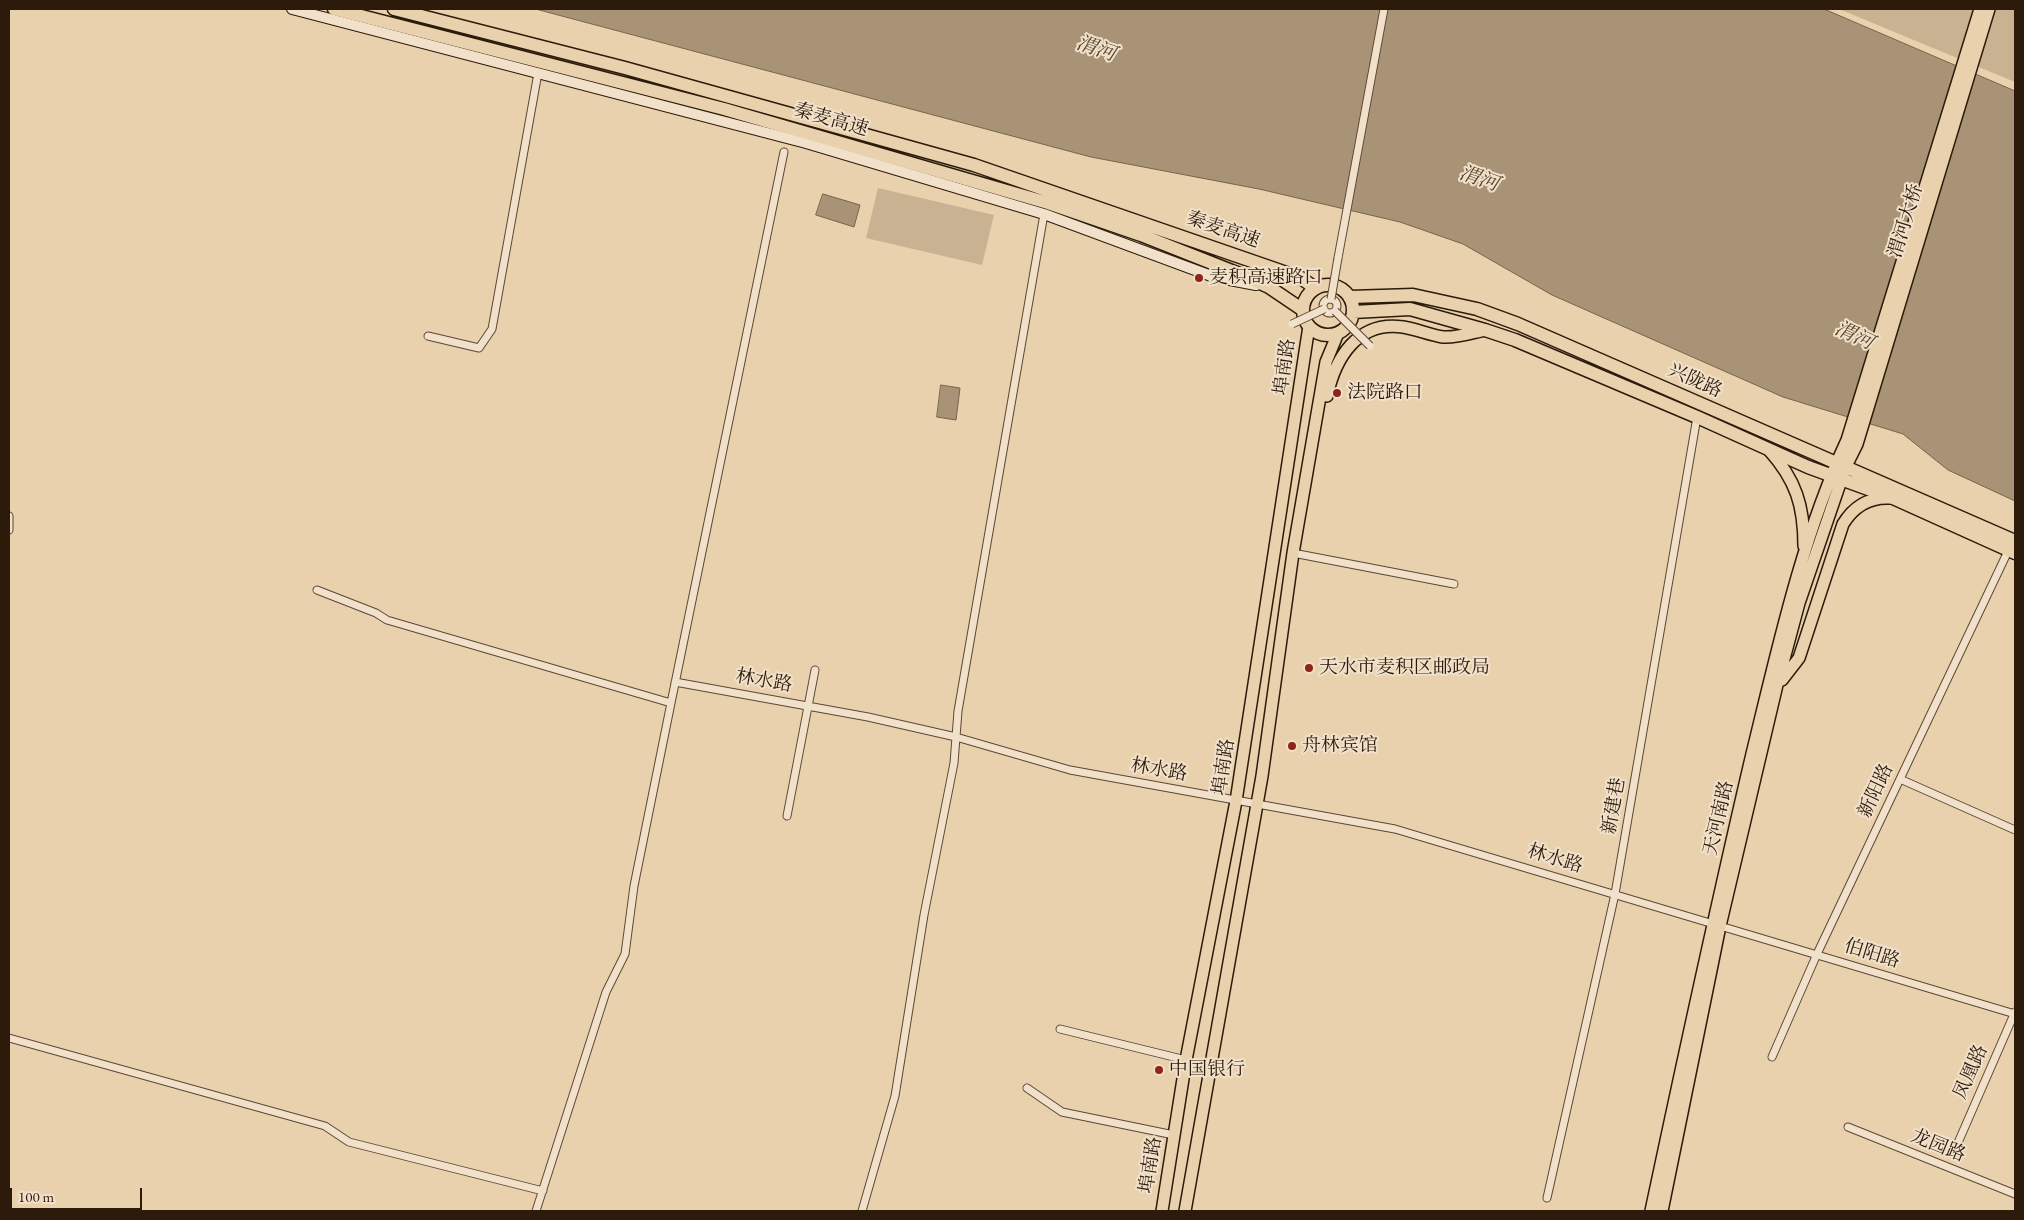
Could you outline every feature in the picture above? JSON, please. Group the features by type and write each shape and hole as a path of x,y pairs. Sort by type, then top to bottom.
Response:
{"highway":[{"name":"秦麦高速","path":"334,9 724,109 1048,202 1242,275 1269,287 1303,310"},
{"name":"秦麦高速","path":"394,9 634,70 955,159 1150,224 1301,278 1315,288"},
{"path":"1330,285 1345,291 1350,297 1353,312 1349,324 1338,333 1322,334 1309,326 1303,316 1304,301 1315,288 1330,285"},
{"name":"兴陇路","path":"1350,297 1413,295 1477,309 1518,324 1839,471 2013,546"},
{"name":"兴陇路","path":"1353,312 1410,309 1515,340 1697,417 1808,467 1839,471 1892,498 2013,546"}],"main road":[{"path":"292,9 806,143 1044,214 1214,277 1269,287"},
{"name":"渭河大桥","path":"1852,442 1980,9"},
{"name":"渭河大桥","path":"1852,442 1990,9"},
{"name":"埠南路","path":"1162,1211 1186,1060 1236,801 1309,326"},
{"path":"1312,445 1323,419 1331,378 1337,365 1350,346 1369,330 1385,326 1402,326 1444,337 1456,337 1485,330"},
{"name":"埠南路","path":"1185,1211 1258,804 1293,554 1323,378 1326,362 1338,333"},
{"path":"1302,377 1313,373 1323,378"},
{"name":"天河南路","path":"1652,1211 1769,683 1804,557 1852,442"},
{"path":"1767,449 1787,472 1800,501 1804,524 1804,557"},
{"name":"天河南路","path":"1662,1211 1716,925 1799,603 1839,471"},
{"path":"1777,685 1799,658 1843,524 1855,509 1866,502 1879,498 1892,498"}],"street":[{"path":"1331,299 1384,9"},
{"path":"428,336 479,348 492,329 538,73"},
{"path":"536,1211 606,992 625,954 634,886 784,152"},
{"path":"862,1211 895,1096 924,915 954,763 958,711 1044,214"},
{"path":"1324,309 1324,302 1331,299"},
{"path":"1331,299 1337,304 1335,311"},
{"path":"1324,309 1329,313 1335,311"},
{"path":"1292,324 1324,309"},
{"path":"1335,311 1370,346"},
{"name":"新建巷","path":"1547,1198 1615,894 1697,417"},
{"path":"9,516 9,530"},
{"name":"新阳路","path":"1772,1057 1817,954 2013,546"},
{"path":"1293,554 1454,584"},
{"path":"317,590 376,612 387,620 671,703"},
{"path":"787,816 815,670"},
{"name":"林水路","path":"675,682 868,717 956,737 1070,770 1395,829 1716,925"},
{"path":"1900,779 2015,830"},
{"name":"伯阳路","path":"1716,925 2015,1014"},
{"name":"凤凰路","path":"1957,1145 2015,1014"},
{"path":"1060,1029 1186,1060"},
{"path":"9,1038 325,1126 349,1142 543,1191"},
{"path":"1027,1088 1062,1112 1174,1135"},
{"name":"龙园路","path":"1848,1128 2015,1194"}],"shaded area":[{"path":"1839,9 2015,9 2015,82"},
{"path":"878,188 994,215 982,265 866,238"}],"water":[{"name":"渭河","path":"536,9 1824,9 2015,91 2015,501 1948,470 1903,434 1783,397 1552,295 1463,244 1400,222 1259,189 1091,157"},
{"path":"823,194 860,205 854,227 816,215"},
{"path":"941,385 960,388 956,420 937,417"}],"place":[{"name":"麦积高速路口","path":"1199,278"},
{"name":"法院路口","path":"1337,393"},
{"name":"天水市麦积区邮政局","path":"1309,668"},
{"name":"舟林宾馆","path":"1292,746"},
{"name":"中国银行","path":"1159,1070"}]}
